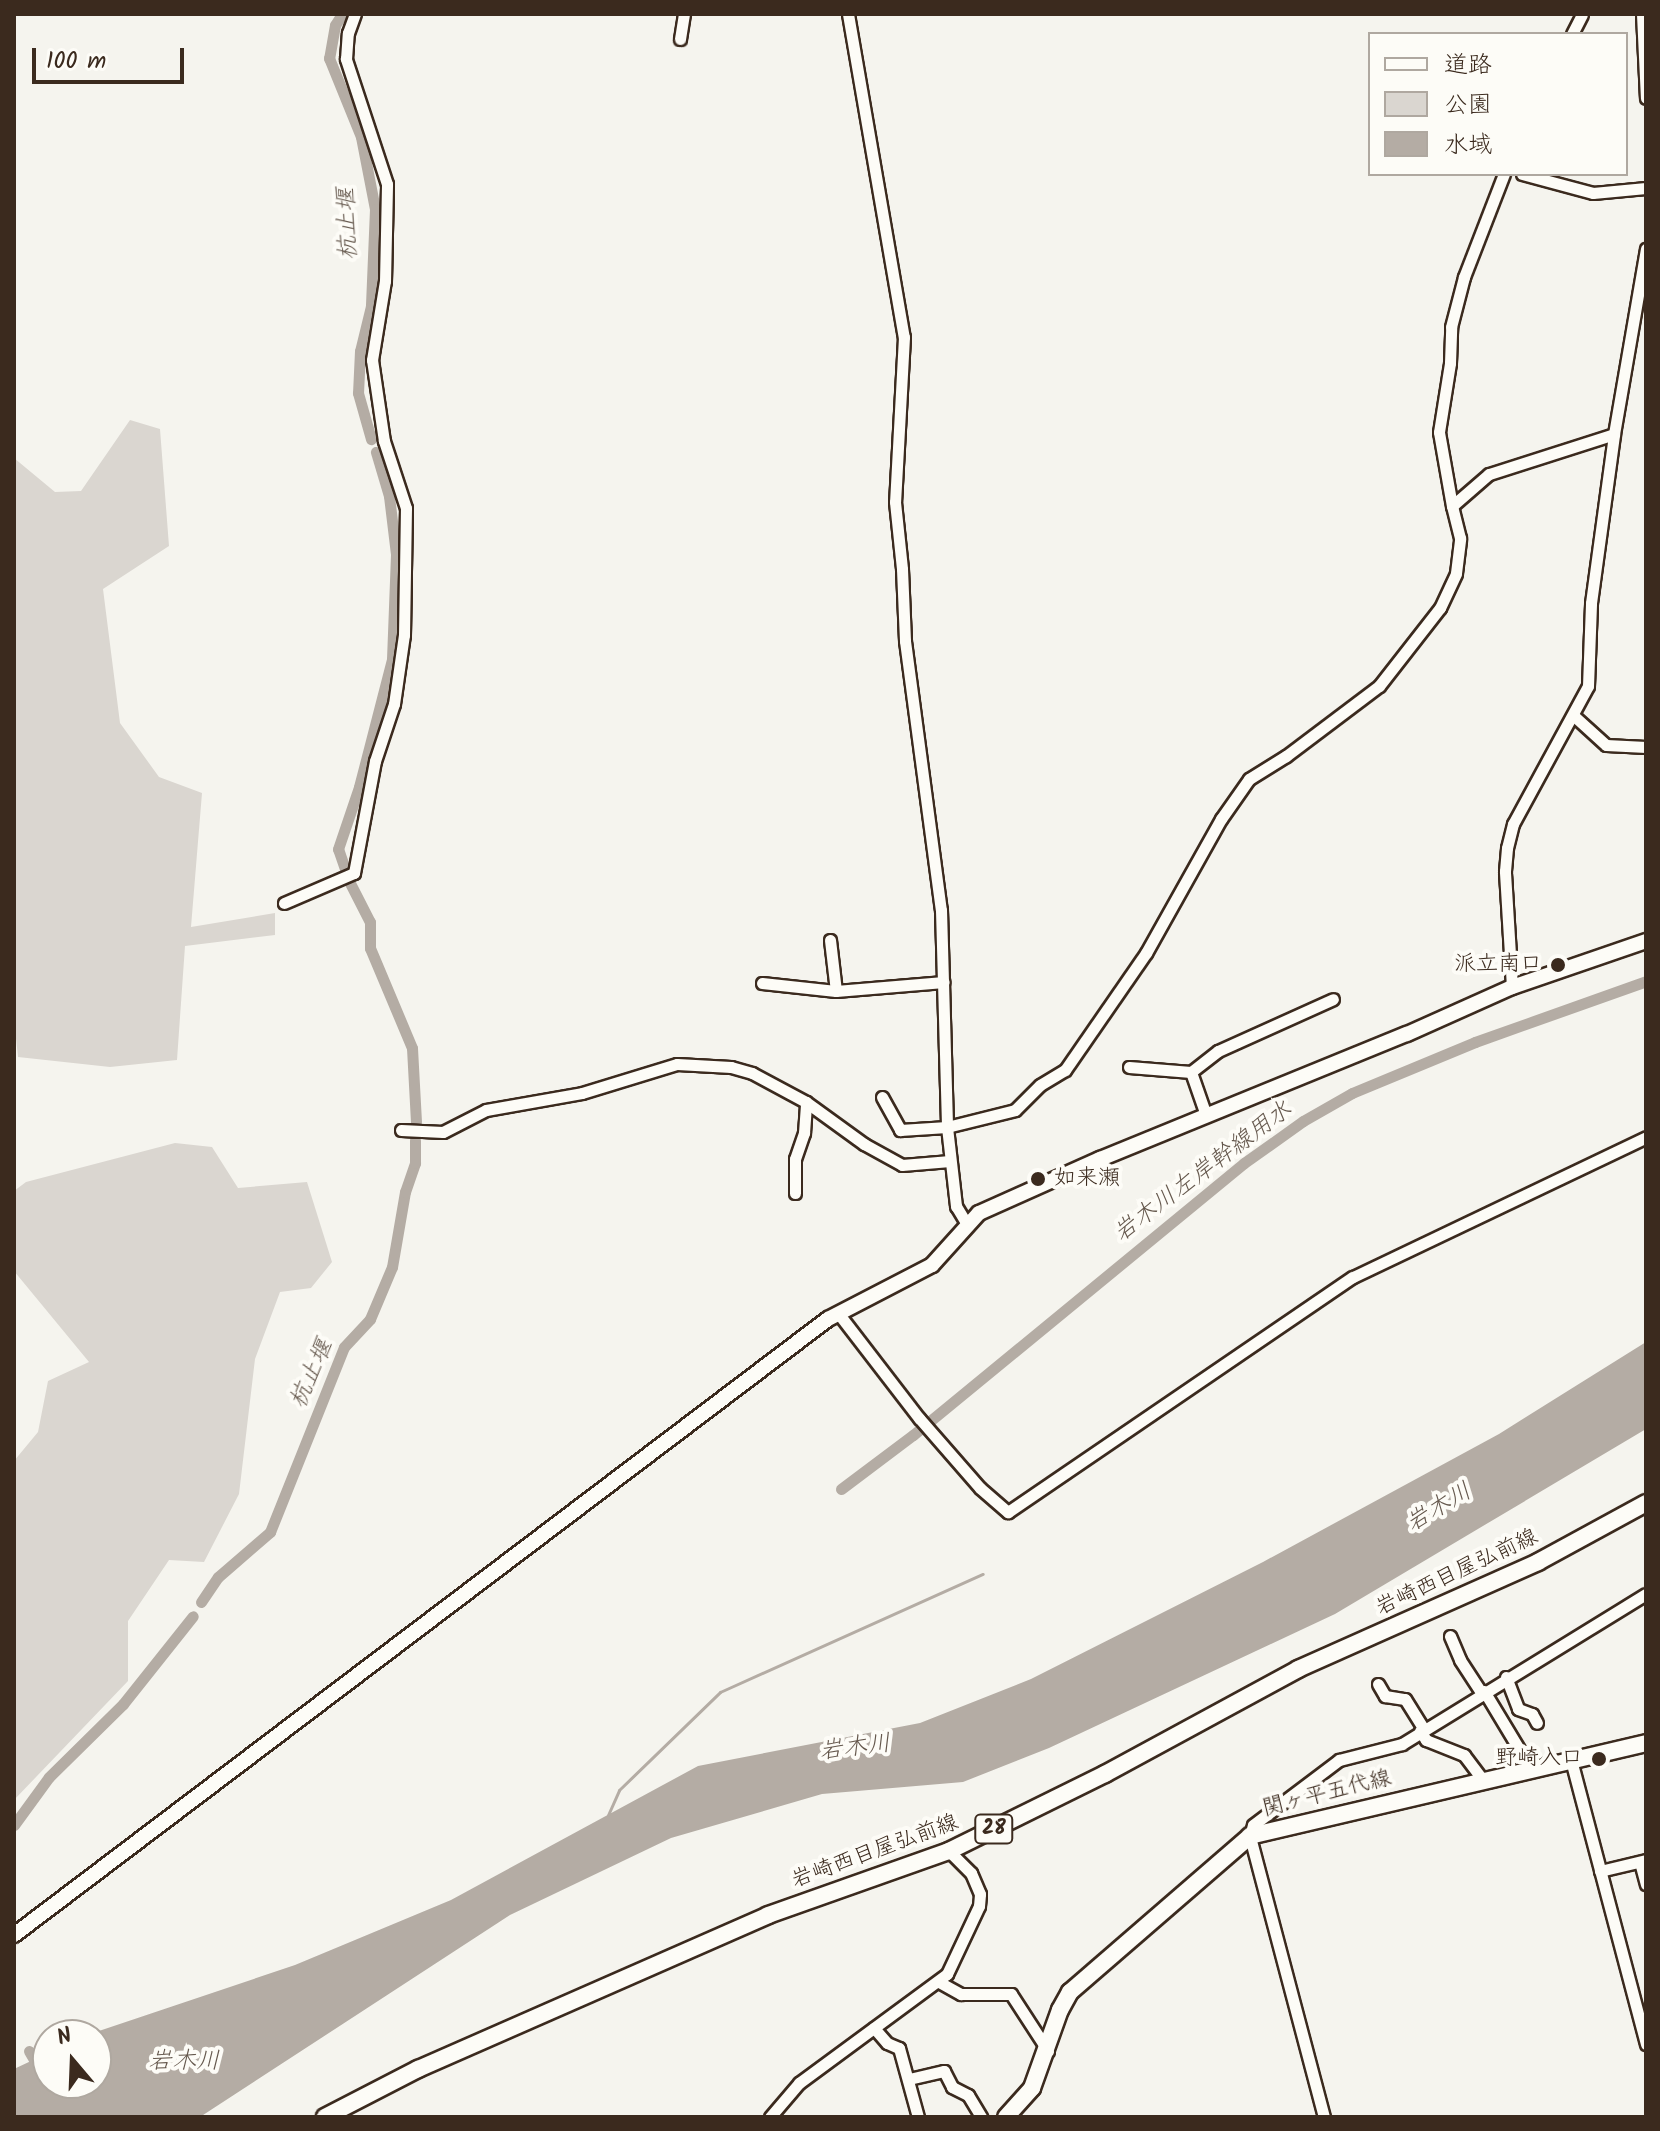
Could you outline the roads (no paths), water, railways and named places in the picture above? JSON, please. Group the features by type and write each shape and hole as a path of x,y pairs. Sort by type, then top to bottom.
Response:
{"main road":[{"name":"岩崎西目屋弘前線","path":"325,2117 418,2069 768,1915 949,1851 1105,1774 1298,1669 1538,1562 1646,1503"},
{"name":"関ヶ平五代線","path":"1006,2117 1032,2088 1048,2051 1060,2010 1070,1992 1250,1836 1646,1743"}],"street":[{"path":"284,903 354,873 375,761 394,704 404,635 406,508 384,441 372,360 385,281 387,184 346,59 348,33 355,14"},
{"path":"680,39 684,14"},
{"path":"848,14 904,337 895,502 905,641 934,839 944,982 950,1161 956,1206 967,1224"},
{"path":"1573,32 1582,14"},
{"path":"1642,14 1646,98"},
{"path":"882,1097 900,1130 947,1127 1015,1110 1040,1085 1065,1070 1146,953 1221,819 1249,779 1286,756 1379,686 1450,590 1460,538 1439,432 1450,363 1451,327 1464,277 1503,176"},
{"path":"1529,176 1593,193 1646,188"},
{"path":"1512,987 1505,871 1510,836 1513,824 1588,686 1591,603 1614,434 1646,249"},
{"path":"1452,506 1489,474 1614,434"},
{"path":"1574,716 1606,745 1646,747"},
{"path":"830,940 836,991"},
{"path":"14,1935 838,1313 918,1275 932,1265 967,1224 1004,1201 1512,987 1646,941"},
{"path":"762,983 836,991 944,982"},
{"path":"1129,1067 1191,1072 1218,1051 1333,999"},
{"path":"401,1130 443,1132 486,1110 582,1093 677,1064 731,1067 752,1073 806,1102 864,1144 902,1165 950,1161"},
{"path":"1191,1072 1206,1115"},
{"path":"795,1193 795,1159 804,1133 806,1102"},
{"path":"838,1313 930,1431 980,1488 1008,1512 1346,1281 1646,1137"},
{"path":"1324,2117 1250,1836 1253,1825 1339,1760 1402,1744 1482,1691 1646,1594"},
{"path":"1450,1636 1460,1660 1531,1769"},
{"path":"1506,1677 1518,1709 1532,1714 1537,1723"},
{"path":"1378,1684 1385,1696 1405,1699 1426,1740 1464,1755 1483,1780"},
{"path":"1571,1760 1646,2044"},
{"path":"770,2117 799,2083 947,1974 979,1906 980,1894 971,1873 949,1851"},
{"path":"1600,1871 1643,1861 1646,1884"},
{"path":"939,1982 961,1994 1011,1994 1048,2051"},
{"path":"874,2028 887,2043 899,2048 918,2117"},
{"path":"909,2079 944,2071 952,2087 968,2095 981,2117"}],"water":[{"name":"岩木川","path":"1646,1342 1646,1429 1335,1614 1049,1748 963,1782 822,1794 671,1838 510,1915 200,2117 14,2117 14,2069 32,2061 32,2099 112,2099 112,2027 295,1965 451,1900 698,1766 920,1723 1031,1679 1263,1562 1499,1434"}],"waterway":[{"name":"杭止堰","path":"342,14 335,25 329,58 361,137 375,209 371,306 360,351 358,393 371,439"},
{"name":"杭止堰","path":"345,869 338,849 359,787 392,659 396,554 389,496 376,452"},
{"name":"杭止堰","path":"350,883 370,922 370,948 412,1048 416,1122"},
{"name":"岩木川左岸幹線用水","path":"841,1489 913,1435 1244,1163 1303,1121 1352,1093 1475,1042 1646,981"},
{"name":"杭止堰","path":"201,1602 218,1577 270,1532 344,1347 370,1319 392,1267 405,1192 415,1163 415,1140"},
{"path":"608,1815 619,1790 720,1692 983,1574"},
{"name":"杭止堰","path":"14,1825 49,1777 123,1704 193,1616"},
{"name":"岩木川左岸幹線用水","path":"29,2051 32,2056"}],"place":[{"name":"派立南口","path":"1558,965"},
{"name":"如来瀬","path":"1038,1179"},
{"name":"野崎入口","path":"1599,1759"}]}
